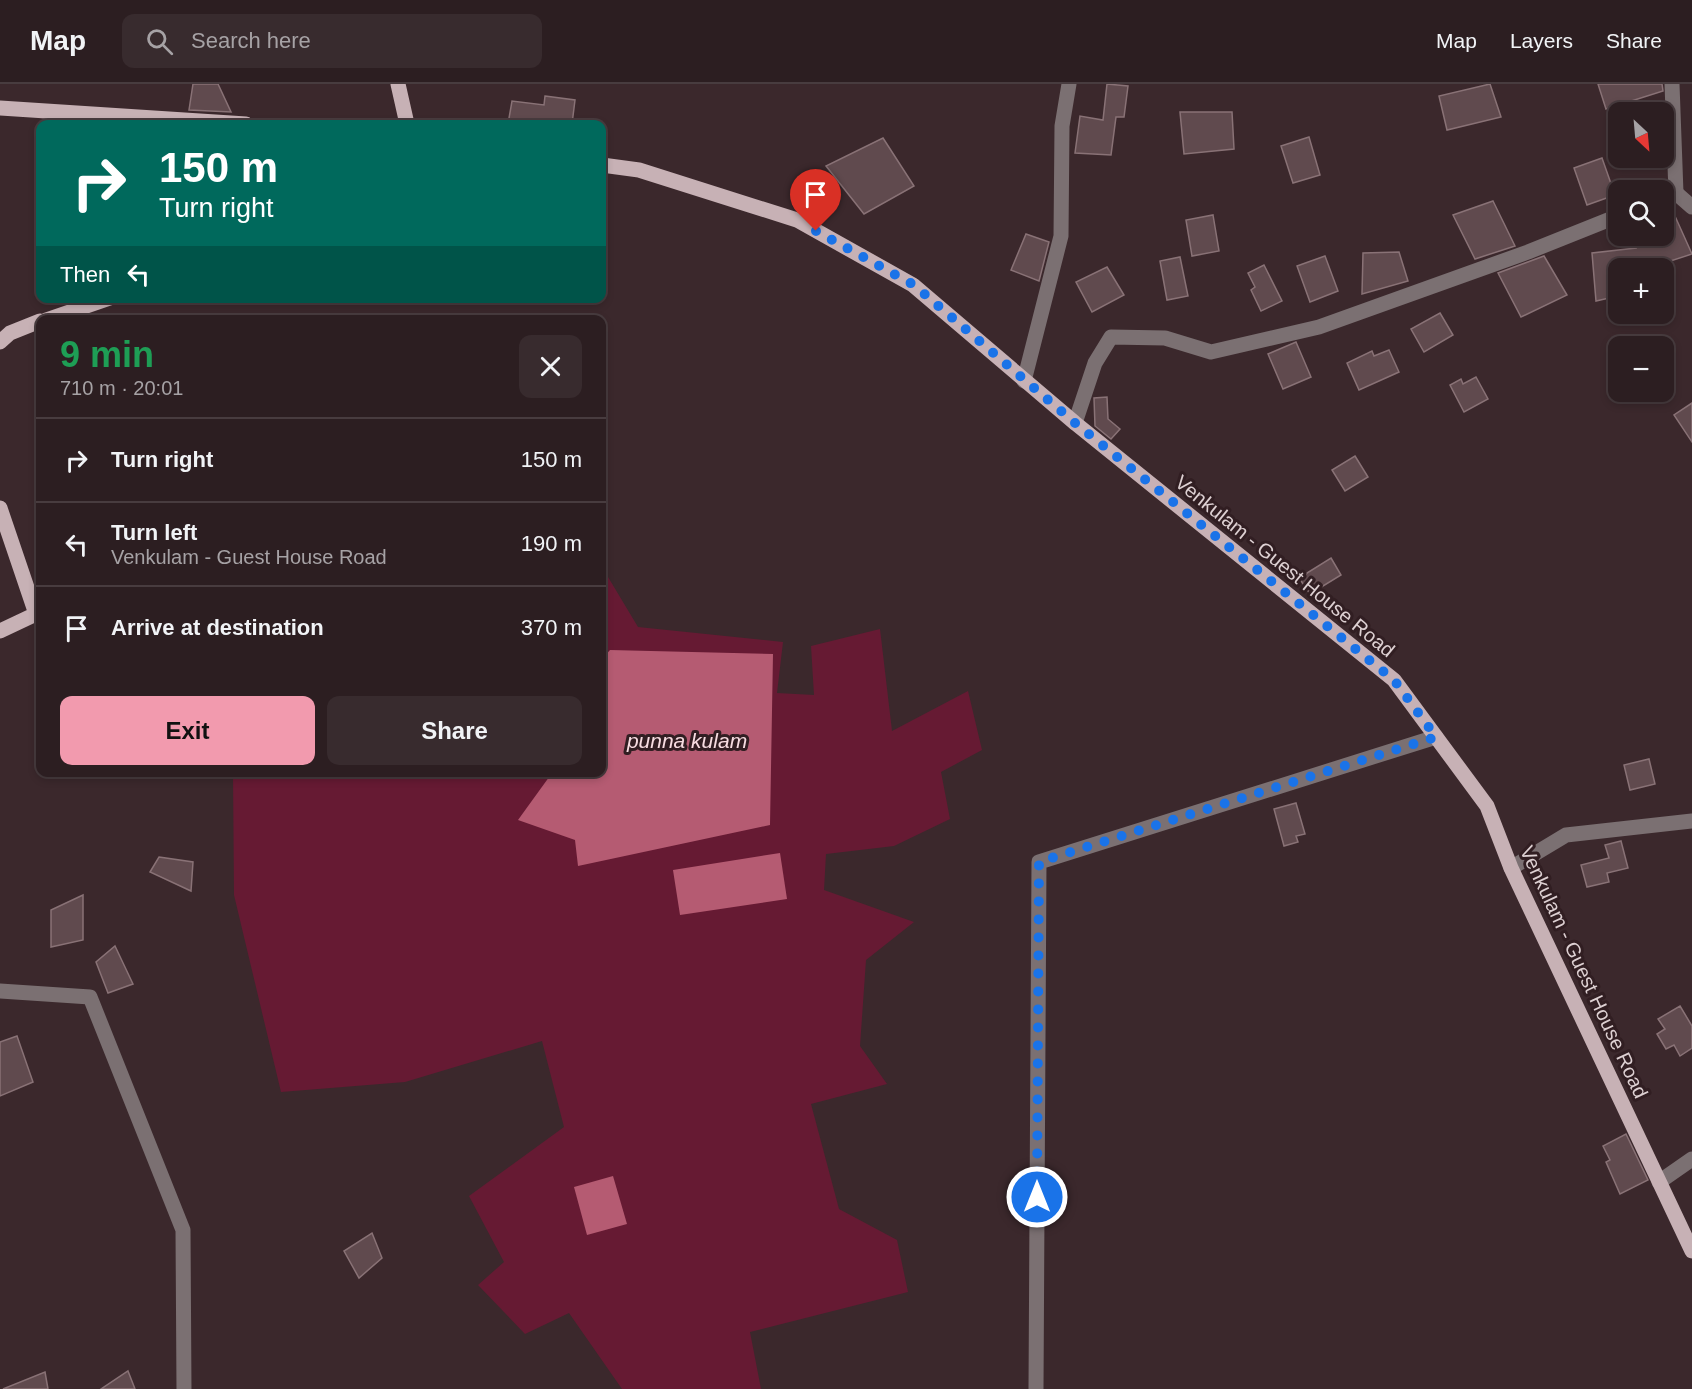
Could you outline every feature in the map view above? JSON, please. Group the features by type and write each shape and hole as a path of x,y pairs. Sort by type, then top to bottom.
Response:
{"main road":[{"path":"398,84 406,120"},
{"path":"0,108 184,120"},
{"name":"Venkulam - Guest House Road","path":"606,166 639,170 797,220 914,285 1075,423 1394,680 1487,806 1511,868 1692,1251"},
{"path":"61,315 95,303"},
{"path":"0,342 10,333 36,323"},
{"path":"0,508 36,614 0,631"}],"street":[{"path":"1024,381 1061,236 1062,126 1069,84"},
{"path":"1670,180 1672,84"},
{"path":"1674,197 1692,207"},
{"path":"1075,423 1095,363 1111,337 1165,338 1210,352 1319,327 1528,252 1608,220"},
{"path":"1036,1389 1039,862 1436,737"},
{"path":"1511,868 1566,835 1692,820"},
{"path":"0,991 90,997 183,1230 184,1389"},
{"path":"1659,1182 1692,1159"}],"shaded area":[{"path":"606,574 638,627 783,642 777,693 814,695 811,646 880,629 892,731 968,691 982,750 941,772 950,819 894,846 826,854 824,890 914,922 866,960 860,1046 887,1084 811,1104 839,1209 897,1240 908,1292 750,1332 761,1389 622,1389 569,1313 525,1334 478,1285 504,1262 469,1196 564,1127 542,1041 405,1082 281,1092 234,895 233,777 606,777"}],"water":[{"name":"punna kulam","path":"610,650 773,654 770,825 578,866 575,840 518,820 549,777 606,777 606,654"},
{"path":"780,853 787,899 680,915 673,870"},
{"path":"613,1176 627,1224 587,1235 574,1187"}],"building":[{"path":"193,84 218,84 231,112 189,110"},
{"path":"1107,84 1128,86 1124,117 1116,117 1111,155 1075,153 1080,116 1103,120"},
{"path":"1490,84 1501,117 1447,130 1439,96"},
{"path":"1598,84 1662,84 1663,91 1628,102 1608,102 1606,109"},
{"path":"545,96 575,100 572,120 509,120 512,101 544,105"},
{"path":"1180,112 1232,112 1234,149 1184,154"},
{"path":"1309,137 1320,175 1293,183 1281,146"},
{"path":"883,138 914,186 864,214 826,166"},
{"path":"1602,158 1610,180 1608,198 1587,205 1574,168"},
{"path":"1493,201 1515,246 1475,259 1453,215"},
{"path":"1674,214 1692,254 1674,260 1674,258 1608,258 1608,298 1596,301 1592,253 1636,248 1635,246 1674,246"},
{"path":"1213,215 1219,251 1192,256 1186,220"},
{"path":"1026,234 1049,242 1039,281 1011,270"},
{"path":"1399,252 1408,281 1362,294 1363,253"},
{"path":"1325,256 1338,291 1310,302 1297,266"},
{"path":"1544,256 1567,295 1521,317 1498,273"},
{"path":"1180,257 1188,296 1167,300 1160,261"},
{"path":"1264,265 1282,301 1261,311 1251,290 1255,287 1248,273"},
{"path":"1107,267 1124,295 1092,312 1076,282"},
{"path":"1440,313 1453,335 1424,352 1411,329"},
{"path":"1296,342 1311,377 1283,389 1268,354"},
{"path":"1389,350 1399,372 1359,390 1347,363 1372,351 1374,356"},
{"path":"1476,377 1488,399 1464,412 1450,385 1461,379 1463,384"},
{"path":"1107,397 1108,419 1120,429 1111,439 1095,426 1094,398"},
{"path":"1692,403 1692,442 1674,415"},
{"path":"1355,456 1368,477 1345,491 1332,470"},
{"path":"1331,558 1341,575 1310,594 1299,578"},
{"path":"1649,759 1655,784 1630,790 1624,765"},
{"path":"1296,803 1305,834 1296,836 1298,842 1284,846 1274,809"},
{"path":"1621,841 1628,868 1607,873 1609,882 1587,887 1581,865 1609,858 1605,845"},
{"path":"159,857 193,862 191,891 150,872"},
{"path":"83,895 83,940 51,947 51,910"},
{"path":"115,946 133,984 108,993 96,962"},
{"path":"1680,1006 1692,1026 1692,1048 1680,1056 1674,1045 1666,1049 1657,1034 1665,1029 1658,1019"},
{"path":"17,1036 33,1082 0,1096 0,1042"},
{"path":"1626,1134 1648,1180 1620,1194 1606,1162 1610,1160 1603,1146"},
{"path":"372,1233 382,1258 359,1278 344,1251"},
{"path":"128,1371 135,1389 101,1389"},
{"path":"45,1372 48,1389 3,1389"}],"route":[{"path":"816,231 914,285 1075,423 1394,680 1436,737 1039,862 1037,1197"}]}
